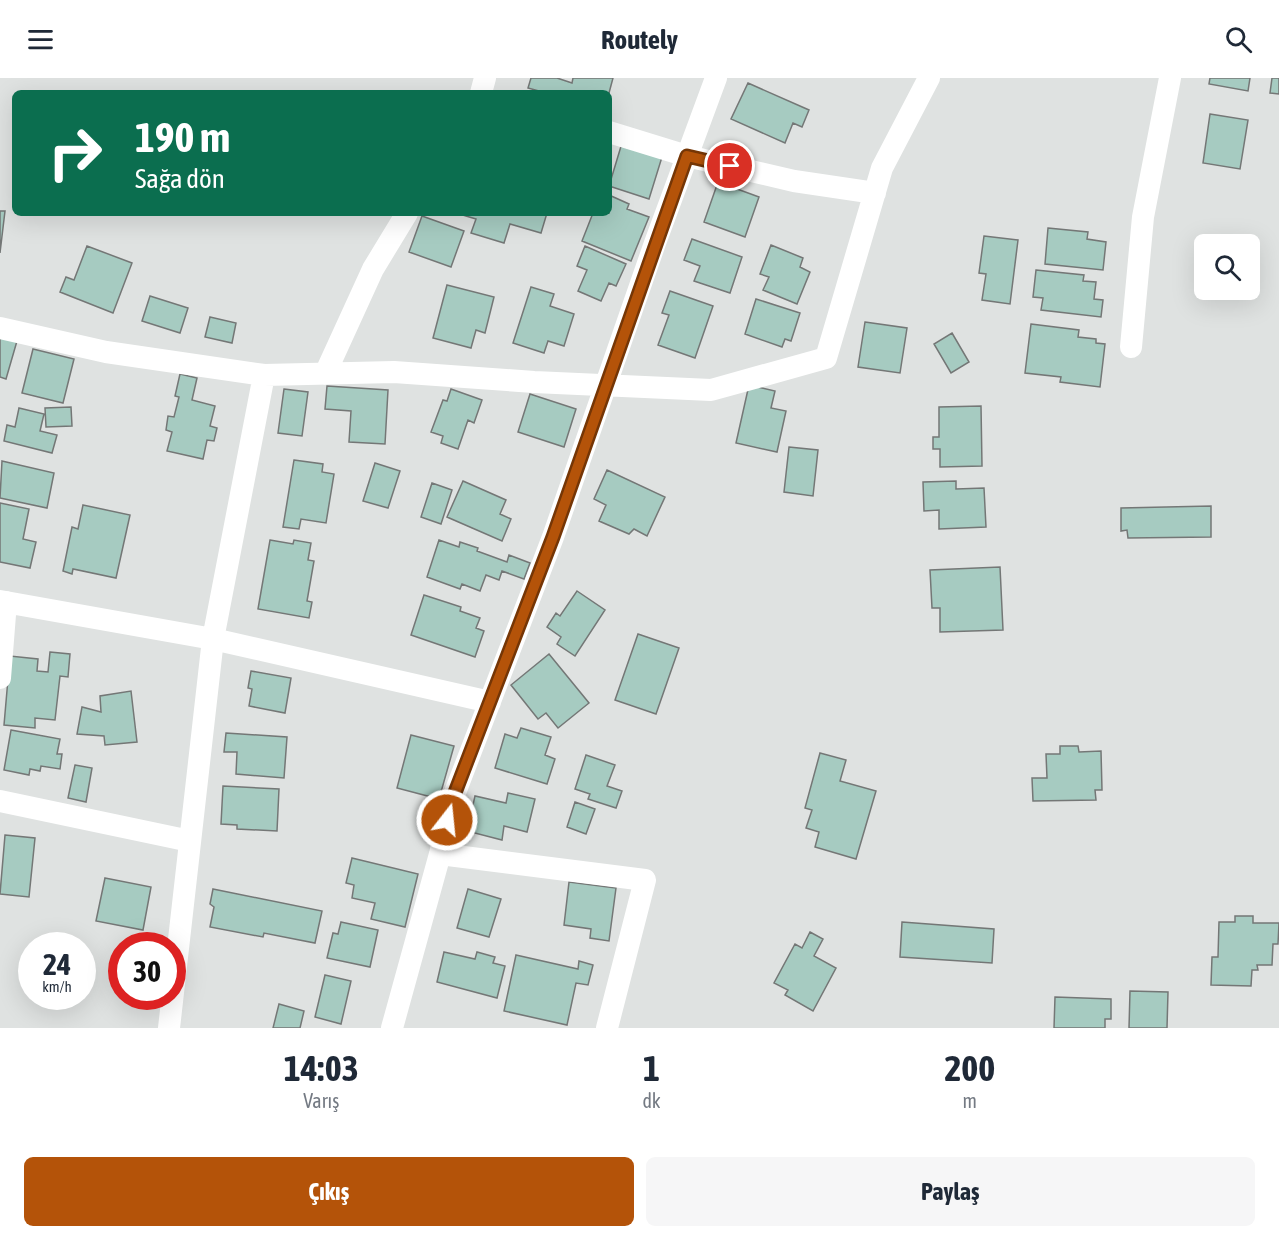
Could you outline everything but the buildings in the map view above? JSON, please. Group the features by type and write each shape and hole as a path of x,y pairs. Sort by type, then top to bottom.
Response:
{"street":[{"path":"392,1028 440,854 451,803 553,537 716,78"},
{"path":"0,328 106,352 264,375 394,372 605,386 711,390 826,358 882,168 929,78"},
{"path":"1131,347 1143,217 1170,78"},
{"path":"612,133 687,156 794,181 875,193"},
{"path":"326,374 373,269 405,216"},
{"path":"169,1028 213,639 264,375"},
{"path":"0,678 3,601 213,639 490,702"},
{"path":"0,801 190,841"},
{"path":"440,854 645,880 608,1028"}],"route":[{"path":"447,820 451,803 553,537 687,156 730,166"}]}
